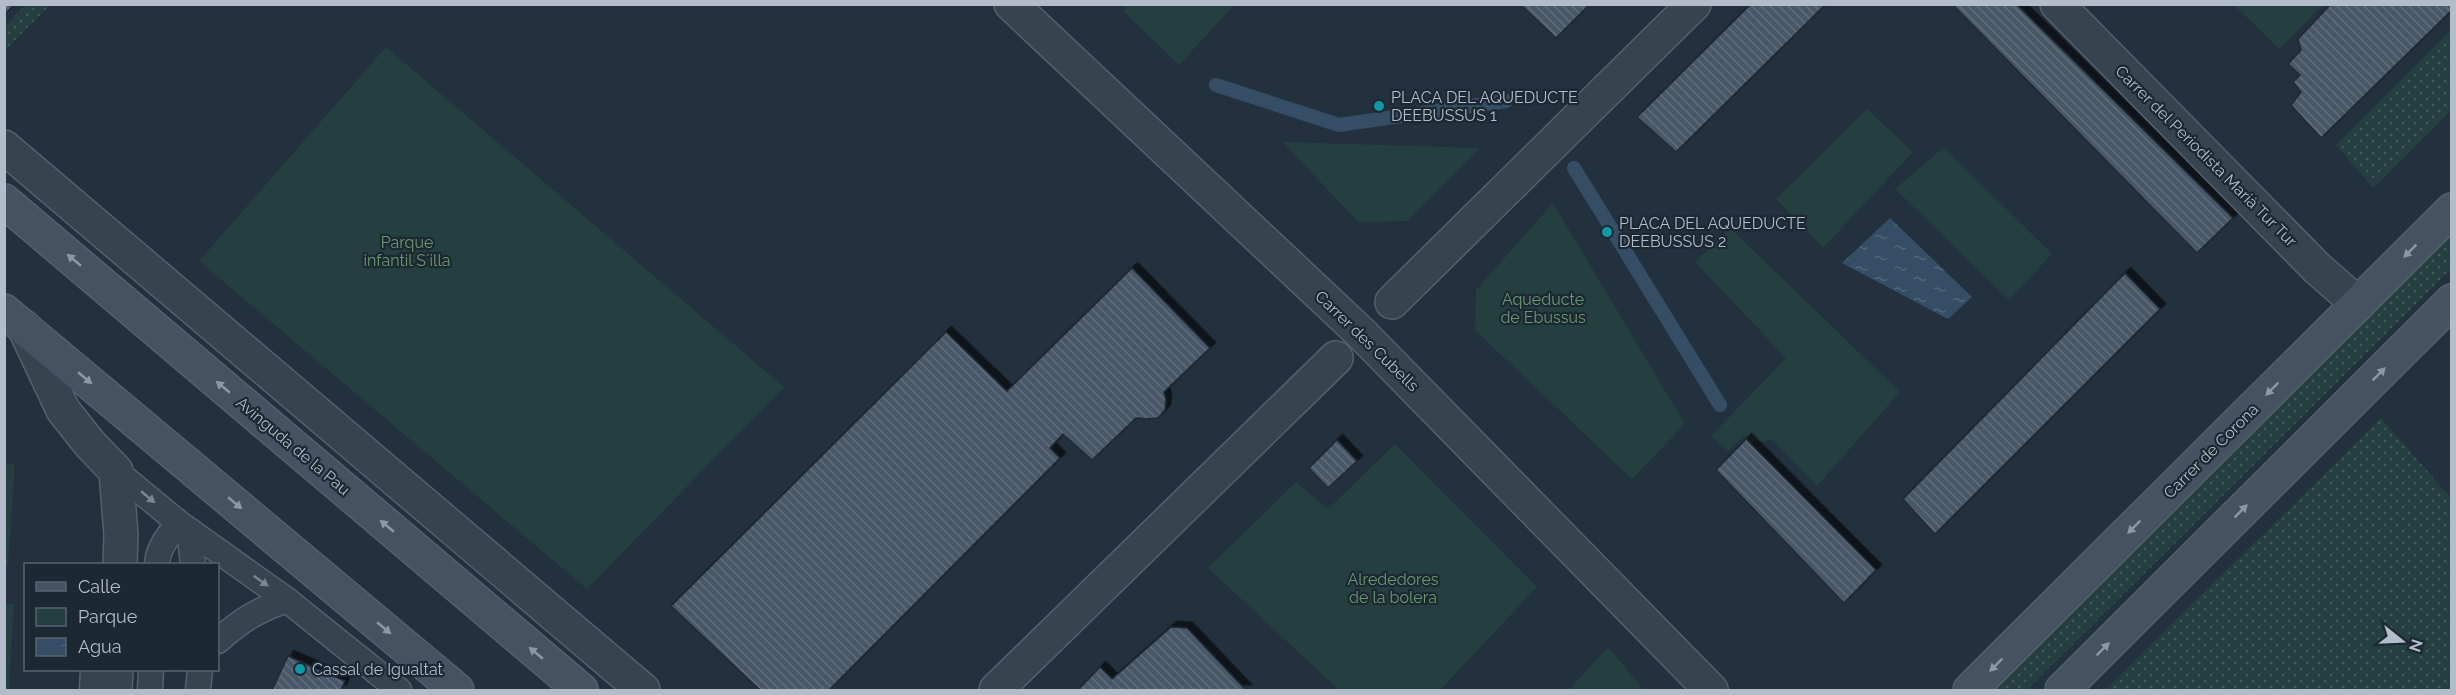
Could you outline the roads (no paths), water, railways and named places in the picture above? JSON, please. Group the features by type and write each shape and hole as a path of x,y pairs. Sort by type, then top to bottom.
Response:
{"main road":[{"name":"Avinguda de la Pau","path":"4,201 581,690"},
{"name":"Carrer de Corona","path":"1970,690 2451,210"},
{"path":"2062,690 2451,301"},
{"path":"14,319 457,690"}],"street":[{"name":"Carrer des Cubells","path":"1011,4 1361,333 1711,690"},
{"path":"1392,302 1694,4"},
{"name":"Carrer del Periodista Marià Tur Tur","path":"2057,4 2317,268 2358,304"},
{"path":"4,147 643,690"},
{"path":"14,319 63,410 90,444 116,471 121,535 120,563"},
{"path":"996,690 1336,358"},
{"path":"116,671 116,690"}],"lane":[{"path":"116,471 184,526 287,600 399,690"},
{"path":"105,563 116,471"},
{"path":"157,563 157,557 167,536 184,526"},
{"path":"184,526 192,563"},
{"path":"219,640 237,624 259,610 287,600"},
{"path":"92,690 93,671"},
{"path":"150,690 151,671"},
{"path":"198,690 200,671"}],"water":[{"path":"1890,218 1972,297 1948,319 1842,263"}],"waterway":[{"path":"1216,85 1339,125 1506,101"},
{"path":"1574,168 1720,405"}],"place":[{"name":"PLACA DEL AQUEDUCTE DEEBUSSUS 1","path":"1379,106"},
{"name":"PLACA DEL AQUEDUCTE DEEBUSSUS 2","path":"1607,232"},
{"name":"Cassal de Igualtat","path":"300,669"}],"park label":[{"name":"Parque infantil S´illa","path":"407,251"},
{"name":"Aqueducte de Ebussus","path":"1543,308"},
{"name":"Alrededores de la bolera","path":"1393,588"}]}
